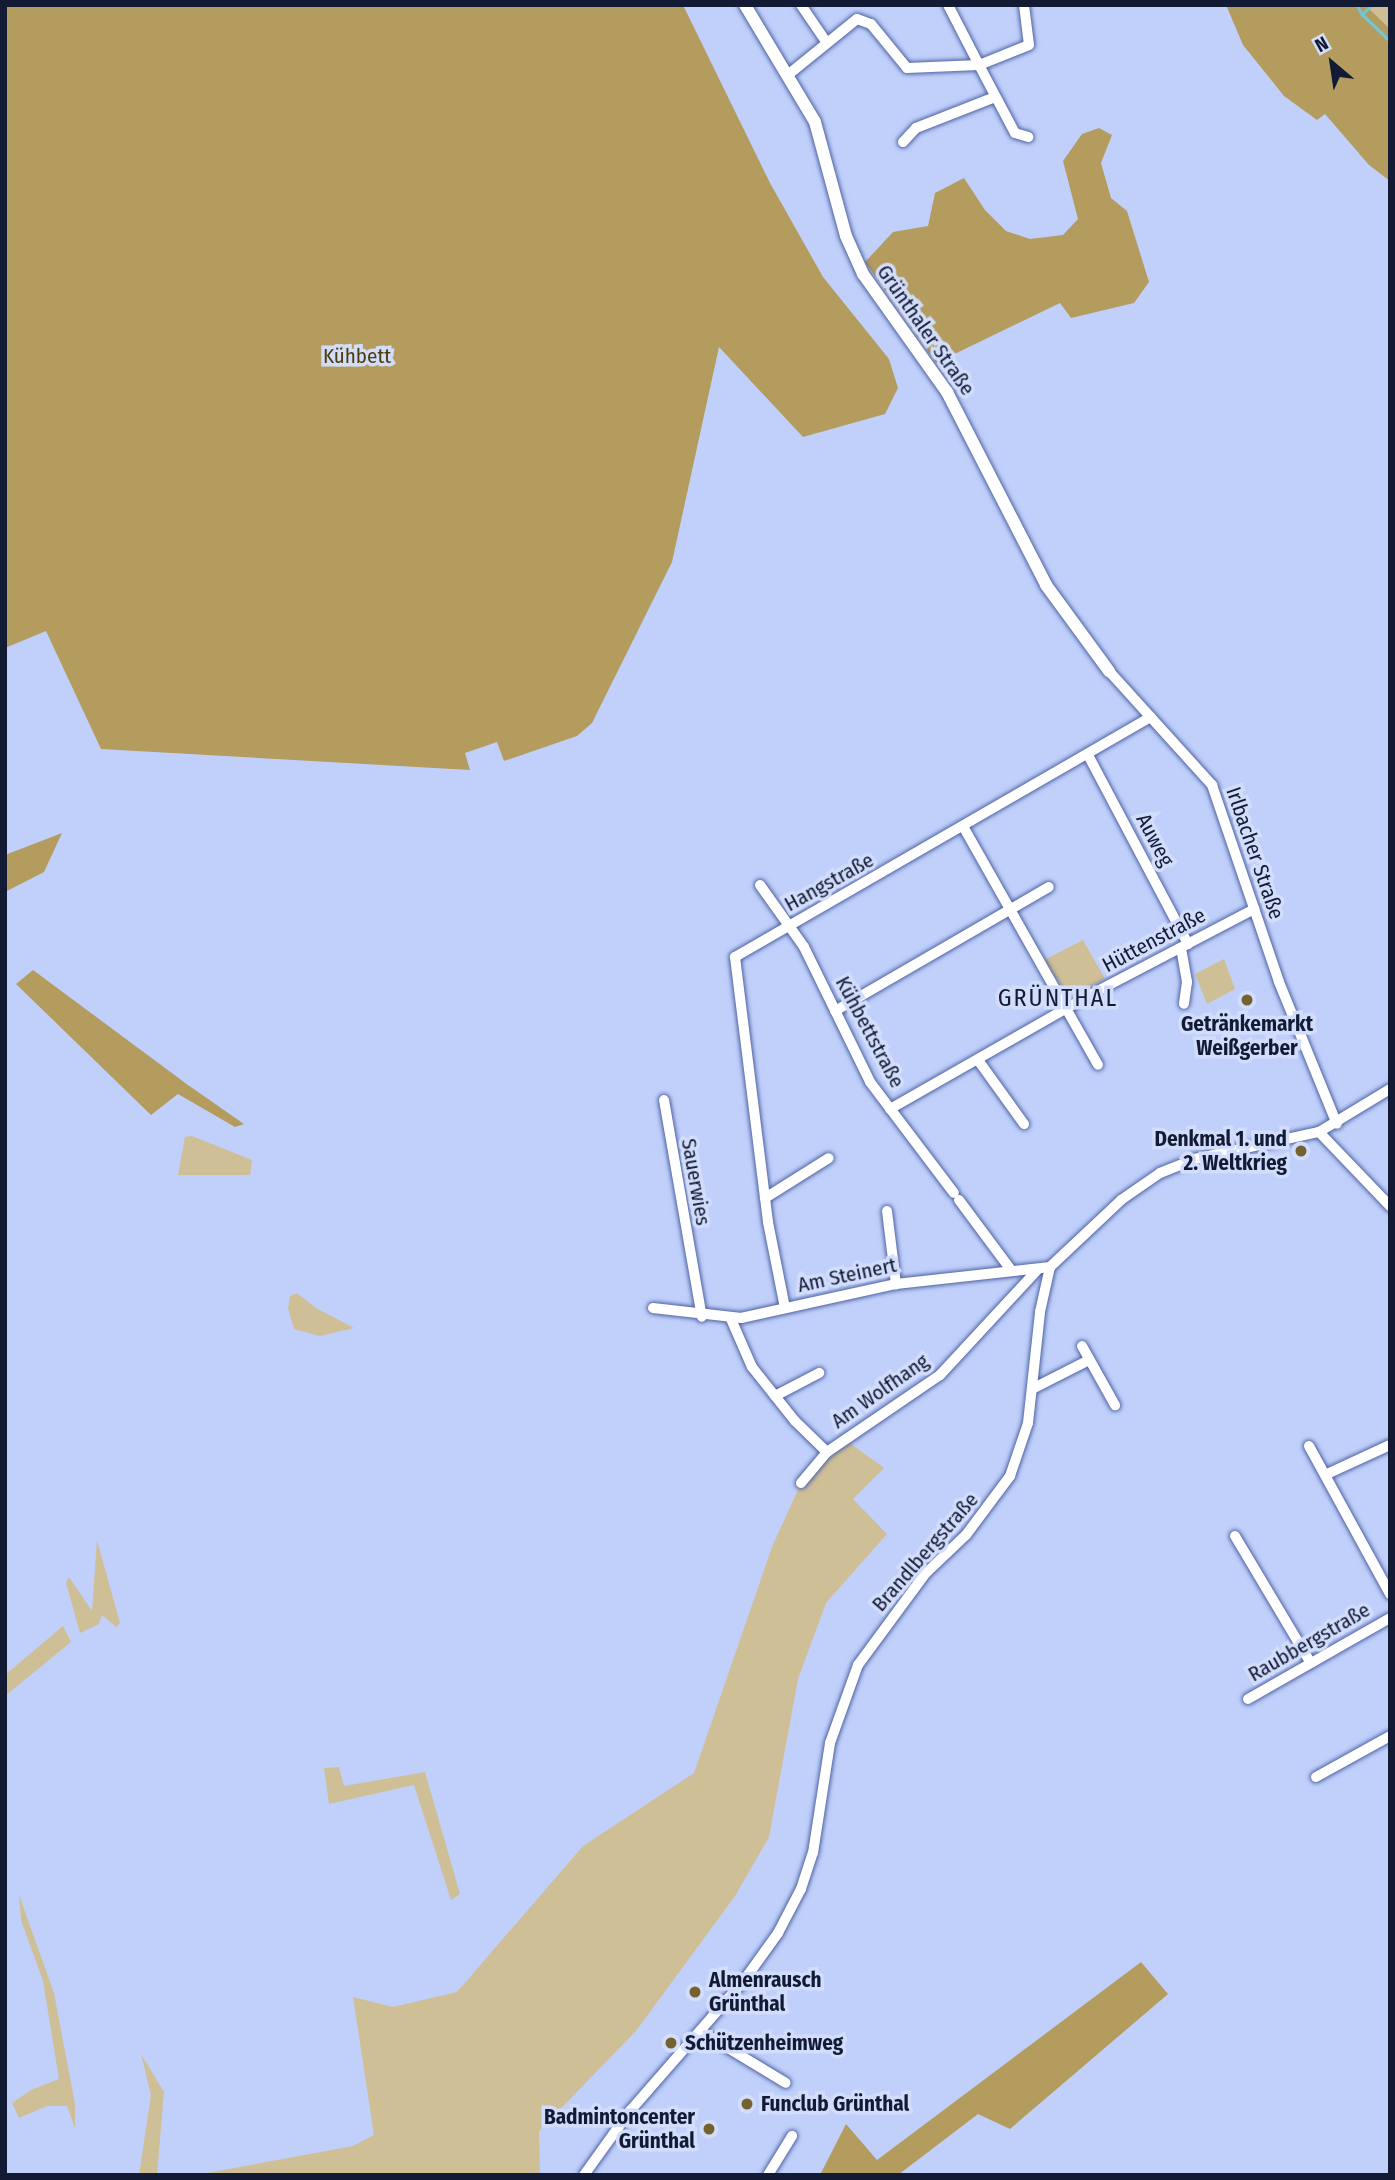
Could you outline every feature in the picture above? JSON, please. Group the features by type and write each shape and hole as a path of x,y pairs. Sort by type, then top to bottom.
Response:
{"street":[{"name":"Grünthaler Straße","path":"745,5 789,74 822,138 846,236 863,274 958,410 1035,565 1076,632"},
{"path":"801,5 827,43"},
{"path":"948,5 1015,133 1028,137"},
{"path":"789,74 849,22 861,19 871,24 907,68 979,65 1029,45 1024,5"},
{"path":"903,142 916,128 995,97"},
{"name":"Irlbacher Straße","path":"1076,632 1212,785 1254,909 1337,1124"},
{"name":"Hangstraße","path":"785,1308 765,1198 736,991 735,957 964,828 1151,717"},
{"name":"Auweg","path":"1088,755 1185,946 1187,982 1184,1004"},
{"path":"964,828 1098,1065"},
{"name":"Kühbettstraße","path":"760,885 792,926 870,1082 1011,1269"},
{"path":"835,1011 1049,887"},
{"name":"Hüttenstraße","path":"890,1109 1068,1008 1254,909"},
{"path":"978,1060 1024,1124"},
{"path":"1050,1267 1143,1182 1160,1173 1195,1159 1320,1132 1390,1089"},
{"name":"Sauerwies","path":"664,1100 702,1317"},
{"path":"1320,1132 1390,1206"},
{"path":"765,1198 829,1158"},
{"path":"887,1212 896,1284"},
{"name":"Am Steinert","path":"653,1308 731,1319 896,1284 1011,1269 1050,1267"},
{"name":"Brandlbergstraße","path":"584,2175 630,2111 700,2031 771,1942 801,1889 813,1853 830,1743 858,1665 925,1574 993,1503 1010,1476 1028,1423 1050,1267"},
{"name":"Am Wolfhang","path":"801,1483 827,1452 940,1375 1038,1269"},
{"path":"731,1319 744,1356 775,1396 827,1452"},
{"path":"1082,1346 1115,1405"},
{"path":"1032,1389 1089,1360"},
{"path":"775,1396 818,1373"},
{"path":"1327,1474 1390,1445"},
{"path":"1309,1446 1327,1474 1390,1594"},
{"path":"1235,1536 1310,1662"},
{"name":"Raubbergstraße","path":"1248,1699 1390,1618"},
{"path":"1315,1777 1390,1736"},
{"path":"700,2031 786,2083"},
{"path":"768,2175 792,2136"}],"shaded area":[{"path":"1365,5 1390,5 1390,29 1378,22"},
{"path":"1083,940 1105,979 1069,997 1044,960"},
{"path":"1224,959 1235,989 1207,1004 1195,974"},
{"path":"192,1136 252,1160 250,1175 178,1175 185,1137"},
{"path":"297,1293 316,1308 354,1328 320,1336 294,1329 288,1308 290,1296"},
{"path":"847,1441 884,1468 853,1499 887,1534 826,1603 798,1679 769,1837 735,1896 636,2031 539,2131 540,2175 196,2175 353,2146 374,2135 353,1997 393,2007 457,1992 583,1846 694,1773 772,1547 801,1483 827,1452"},
{"path":"97,1540 120,1623 116,1627 102,1615 99,1624 80,1633 66,1583 69,1577 92,1611"},
{"path":"63,1626 71,1642 5,1696 5,1675"},
{"path":"339,1767 344,1786 425,1772 460,1894 451,1900 414,1785 329,1804 324,1768"},
{"path":"19,1895 54,1993 75,2104 75,2128 67,2106 47,2106 19,2118 12,2103 31,2090 59,2079 43,1981 21,1920"},
{"path":"141,2054 164,2092 157,2175 139,2175 151,2095"}],"green space":[{"name":"Kühbett","path":"5,5 683,5 770,183 823,277 889,359 898,388 885,414 803,437 719,347 672,562 592,723 577,736 504,761 497,742 465,753 470,770 101,749 46,631 5,648"},
{"path":"1226,5 1365,5 1390,29 1390,181 1369,165 1325,114 1317,120 1284,96 1243,45"},
{"path":"1099,128 1112,135 1101,163 1111,198 1127,211 1149,282 1134,303 1071,318 1060,303 936,363 865,262 893,232 928,226 935,193 964,178 985,210 1006,231 1030,239 1063,235 1078,219 1063,161 1082,134"},
{"path":"62,833 44,872 5,892 5,855"},
{"path":"33,970 244,1124 235,1127 178,1094 151,1115 16,984"},
{"path":"1141,1962 1168,1994 1010,2129 978,2114 898,2175 820,2175 846,2124 877,2160"}],"waterway":[{"path":"1357,5 1362,14 1372,5"},
{"path":"1362,14 1390,41"}],"place":[{"name":"Getränkemarkt Weißgerber","path":"1247,1000"},
{"name":"Denkmal 1. und 2. Weltkrieg","path":"1301,1151"},
{"name":"Almenrausch Grünthal","path":"695,1992"},
{"name":"Schützenheimweg","path":"671,2043"},
{"name":"Funclub Grünthal","path":"747,2104"},
{"name":"Badmintoncenter Grünthal","path":"709,2129"}],"district":[{"name":"GRÜNTHAL","path":"1058,999"}]}
